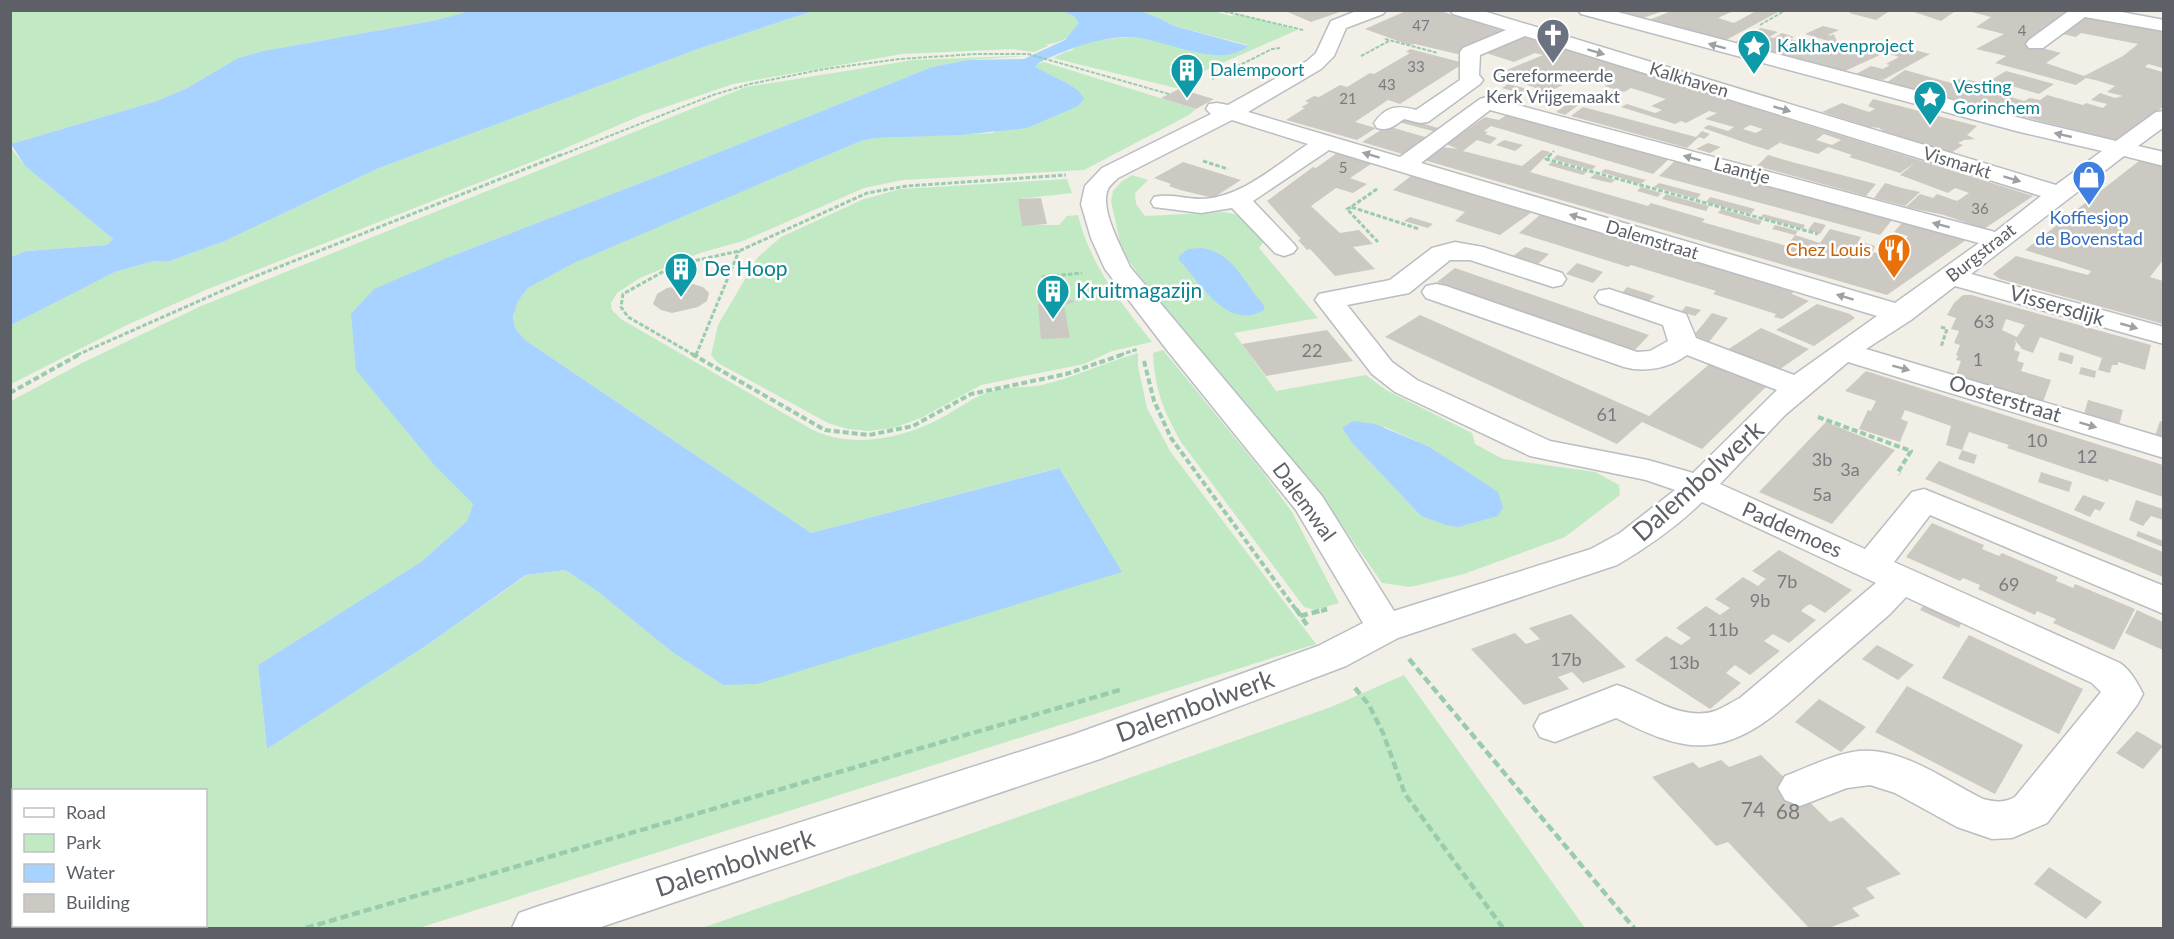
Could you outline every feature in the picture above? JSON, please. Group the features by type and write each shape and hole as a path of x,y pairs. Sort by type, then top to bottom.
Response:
{"street":[{"path":"1104,178 1230,112 1322,59 1340,24 1377,10"},
{"name":"Kalkhaven","path":"1459,10 1855,131"},
{"name":"Kalkhaven","path":"1587,10 1799,63 1875,87 2028,127 2120,148"},
{"path":"2036,44 2080,11 2163,26"},
{"path":"1385,123 1400,112 1420,117 1473,80 1469,79 1470,52 1523,30"},
{"name":"Dalemstraat","path":"1205,95 1230,112 1326,142 1907,309"},
{"name":"Laantje","path":"1405,166 1487,103 1997,240"},
{"name":"Burgstraat","path":"1805,401 1845,352 1951,277 1997,240 2163,117"},
{"name":"Vismarkt","path":"1855,131 2059,194"},
{"path":"1163,202 1201,206 1238,200 1326,142"},
{"path":"2120,148 2163,159"},
{"name":"Dalemwal","path":"1104,178 1097,186 1093,204 1104,238 1118,269 1310,504 1385,628"},
{"path":"1238,200 1284,248"},
{"path":"1455,250 1467,251 1553,279"},
{"name":"Paddemoes","path":"1455,250 1441,254 1399,287 1329,300 1382,368 1406,386 1541,449 1648,470 1698,487 2106,673 2114,679 2123,694 2031,810 2019,819 2002,821 1979,817 1962,811 1919,784 1897,774 1870,768 1854,770 1800,788"},
{"name":"Vissersdijk","path":"1951,277 2163,336"},
{"path":"1436,292 1634,361 1647,362 1664,357 1683,343"},
{"path":"1609,297 1676,320 1683,343 1805,401"},
{"name":"Oosterstraat","path":"1845,352 2163,448"},
{"name":"Dalembolwerk","path":"536,928 1085,747 1332,656 1385,628 1605,557 1646,533 1698,487 1805,401"},
{"path":"1555,726 1617,700 1657,720 1706,729 1726,724 1754,709 1877,605 1887,572 1924,500 2163,601"}],"path":[{"path":"1219,10 1303,30"},
{"path":"1340,24 1389,40 1455,57 1469,58"},
{"path":"1360,56 1389,40"},
{"path":"1205,95 1215,76 1272,49 1281,48"},
{"path":"10,393 88,350 251,278 713,95 750,83 897,58 1028,54 1169,94"},
{"path":"1160,147 1267,181"},
{"path":"1544,149 1555,152 1546,159 1818,234"},
{"path":"1378,242 1347,210 1405,166"},
{"path":"1104,178 1081,175 1041,176 878,190 867,193 739,251 675,265 631,288 624,294 620,303 621,310 628,317 825,430 862,436 918,425 968,395 1056,377 1087,368 1108,357 1142,348"},
{"path":"1351,207 1452,239 1455,250"},
{"path":"696,356 739,251"},
{"path":"1907,309 1939,316 1934,325 1947,329 1932,377"},
{"path":"1144,359 1147,381 1171,438 1300,616 1369,705 1383,733 1405,794 1503,928"},
{"path":"1805,401 1911,451 1898,472 1924,500"},
{"path":"1385,628 1634,928"},
{"path":"306,928 1132,686"}],"green space":[{"path":"1062,10 1074,16 1079,22 1077,27 1066,38 1056,43 1046,44 1048,46 1034,52 1012,49 902,54 733,84 642,115 552,154 208,289 129,324 11,384 10,325 115,272 154,261 167,262 225,241 379,168 698,49 813,11"},
{"path":"11,11 474,11 437,20 263,51 238,58 187,88 157,101 11,144"},
{"path":"1139,11 1214,11 1231,16 1239,14 1297,30 1177,83 1184,90 1053,58 1067,51 1072,52 1070,51 1077,46 1097,40 1131,37 1166,42 1210,55 1248,45 1174,26"},
{"path":"1024,56 968,60 932,67 449,257 436,467 473,504 467,521 421,562 258,665 267,749 430,643 527,575 565,570 597,591 672,652 723,685 1058,468 811,533 525,340 515,328 513,315 518,301 528,288 573,263 861,141 876,138 993,133 1065,82 1034,67 1044,62 1196,109 1189,115 1084,170 903,180 864,188 743,241 700,253 640,278 617,293 611,303 612,310 621,319 811,429 842,439 876,439 909,432 992,391 1042,385 1138,353 1138,366 1147,408 1170,451 1316,644 419,928 11,928 11,401 82,363 201,306 746,87 914,60"},
{"path":"10,147 25,166 113,239 107,245 26,251 11,257"},
{"path":"1132,175 1148,180 1135,193 1136,204 1145,216 1224,212 1244,216 1266,239 1259,248 1318,318 1234,333 1276,391 1366,375 1386,390 1472,433 1475,444 1503,459 1595,472 1619,485 1620,495 1565,537 1464,574 1410,587 1382,583 1314,485 1157,300 1129,261 1120,242 1111,201 1113,191","holes":["1385,427 1428,446 1484,484 1445,525 1421,516 1354,445"]},
{"path":"1067,179 1072,193 1018,199 1022,225 1059,225 1067,216 1078,215 1091,251 1108,283 1152,342 1112,351 1084,364 981,385 921,418 893,428 869,431 848,429 828,423 718,363 711,355 718,325 758,257 781,237 864,199 901,189"},
{"path":"1163,350 1262,471 1292,512 1339,603 1315,610 1304,607 1181,442 1158,389 1153,353"},
{"path":"1404,675 1585,928 702,928 1331,707"}],"water":[{"path":"474,10 813,11 698,49 379,168 225,241 167,262 154,261 115,272 11,325 11,257 26,251 107,245 113,239 25,166 11,144 157,101 187,88 238,58 263,51 437,20"},
{"path":"1062,11 1139,11 1174,26 1248,46 1236,53 1207,54 1141,38 1127,37 1092,42 1070,49 1038,63 1035,67 1079,91 1084,99 1078,106 1027,128 961,135 876,138 861,141 574,263 528,288 518,301 513,316 515,328 525,340 811,533 1059,468 1122,572 757,684 723,685 672,652 597,591 565,570 526,575 430,643 267,749 258,665 421,562 467,521 473,504 436,467 356,370 351,314 374,289 449,257 932,67 968,60 1024,59 1065,40 1079,23 1074,16"},
{"path":"1201,248 1212,251 1230,262 1264,305 1264,310 1251,315 1238,315 1226,310 1205,291 1179,260 1179,256 1188,249"},
{"path":"1353,421 1375,424 1428,446 1498,492 1503,507 1498,516 1458,527 1421,516 1354,445 1342,428"}],"building":[{"path":"1283,10 1343,10 1343,11 1311,22"},
{"path":"1408,10 1418,12 1437,10 1510,33 1457,54 1415,44 1409,45 1365,29"},
{"path":"1617,10 1663,10 1663,11 1643,18"},
{"path":"1674,10 1735,10 1718,18 1734,23 1758,10 1782,10 1726,40 1649,20"},
{"path":"1854,10 1891,10 1876,20 1849,13"},
{"path":"1908,10 1957,10 1941,21"},
{"path":"1964,10 2056,10 2070,13 2027,44 2061,53 2046,63 2084,76 2123,56 2138,44 2081,33 2076,37 2058,33 2081,15 2163,31 2163,68 2148,64 2145,67 2163,72 2163,107 2115,140 1887,82 1905,70 1951,83 1962,78 2000,88 1994,92 2024,101 2030,98 2040,100 2047,95 2103,108 2107,104 2091,100 2100,93 2115,98 2123,96 2107,92 2115,86 2099,81 2086,78 2076,85 1995,63 2006,56 1976,49 2004,34 1976,27 1991,17"},
{"path":"1823,26 1839,30 1828,35 1835,37 1828,41 1805,34"},
{"path":"1761,28 1778,32 1769,37 1774,38 1782,33 1794,37 1790,39 1816,46 1827,40 1880,55 1845,71 1735,42"},
{"path":"1524,37 2033,196 1984,229 1944,215 1906,207 1920,194 1933,198 1937,194 1957,201 1969,193 1955,188 1948,193 1900,175 1915,163 1900,173 1849,157 1852,155 1828,147 1818,154 1780,143 1787,138 1768,150 1703,128 1709,125 1728,131 1734,127 1705,119 1717,113 1709,111 1686,123 1681,121 1675,124 1621,107 1627,104 1655,113 1662,110 1651,106 1666,99 1631,88 1624,92 1604,86 1614,83 1588,75 1582,76 1568,70 1550,81 1563,85 1545,93 1534,87 1495,75 1543,55 1535,53 1514,62 1486,53","holes":["1750,125 1763,129 1756,133 1743,129","1824,134 1841,140 1832,145 1816,140"]},
{"path":"1903,47 1930,54 1883,80 1856,74 1871,66 1883,69 1890,65 1886,64 1899,57 1890,54"},
{"path":"1410,49 1464,63 1400,104 1388,100 1355,122 1376,128 1357,140 1286,120 1305,108 1301,107 1309,103 1305,101 1314,96 1319,97 1340,85 1347,87 1370,73 1374,74 1410,53 1406,52"},
{"path":"2006,71 2054,84 2039,94 1991,80"},
{"path":"1508,84 1528,89 1520,93 1502,88"},
{"name":"Dalempoort","path":"1179,89 1214,99 1196,109 1161,98"},
{"path":"1600,93 1613,97 1602,102 1589,98"},
{"path":"1873,99 1977,126 1967,135 1975,139 1958,143 1963,145 1951,153 1883,131 1879,128 1881,128 1869,127 1822,112 1842,103 1869,112 1875,109 1868,106"},
{"path":"1572,101 1581,103 1565,115 1556,112"},
{"path":"1583,107 1696,137 1702,131 1710,134 1704,139 1699,137 1687,148 1571,116"},
{"path":"1508,114 1669,159 1653,174 1491,126 1484,131 1488,132 1485,134 1497,138 1490,144 1477,140 1463,151 1522,166 1542,150 1550,152 1530,172 1648,206 1651,203 1705,219 1702,222 1787,246 1795,235 1820,243 1830,229 1861,237 1859,241 1875,246 1872,252 1884,255 1890,246 1885,244 1891,237 1905,241 1908,236 1894,232 1902,223 1966,240 1887,295 1424,160 1442,147 1458,149 1446,144 1485,117 1499,120"},
{"path":"1400,117 1445,130 1440,133 1395,121"},
{"path":"1387,126 1432,139 1409,156 1362,142"},
{"path":"1504,140 1523,145 1515,151 1496,145"},
{"path":"1708,143 1721,147 1710,153 1696,149"},
{"path":"1337,153 1371,164 1350,178 1367,184 1353,193 1336,188 1311,206 1340,233 1359,230 1373,244 1353,247 1375,269 1335,276 1310,249 1307,250 1298,240 1301,239 1267,201 1313,167 1316,168"},
{"path":"1557,155 1596,166 1592,170 1553,159"},
{"path":"1768,155 1876,184 1866,196 1757,166"},
{"path":"1676,160 1892,220 1880,235 1659,176"},
{"path":"2139,161 2163,165 2163,260 2150,277 2163,281 2163,324 2000,279 1993,274 2016,256 2088,275 2091,271 2025,250"},
{"path":"1183,162 1241,180 1213,198 1180,190 1154,178"},
{"path":"1552,162 1587,172 1583,175 1548,165"},
{"path":"1605,169 1646,180 1641,184 1601,172"},
{"path":"1595,174 1615,180 1611,183 1590,178"},
{"path":"1412,175 1532,212 1500,235 1455,221 1465,212 1393,190"},
{"path":"1659,183 1701,194 1697,199 1654,187"},
{"path":"1885,183 1920,192 1905,206 1874,198"},
{"path":"1641,187 1661,193 1658,197 1637,191"},
{"path":"1666,194 1709,206 1706,211 1662,199"},
{"path":"1710,197 1755,209 1751,214 1706,202"},
{"name":"Kruitmagazijn","path":"1041,198 1047,224 1022,226 1018,199"},
{"path":"1721,209 1762,221 1759,225 1718,213"},
{"path":"1541,214 1793,292 1792,294 1809,301 1782,319 1774,317 1776,314 1713,294 1716,291 1631,265 1628,267 1519,233"},
{"path":"1763,214 1805,225 1803,229 1761,217"},
{"path":"1410,217 1433,224 1428,228 1404,221"},
{"path":"1814,222 1826,225 1820,234 1808,230"},
{"path":"1775,225 1798,231 1795,235 1772,229"},
{"path":"1525,247 1549,254 1537,265 1513,256"},
{"path":"1577,263 1603,272 1593,283 1566,274"},
{"path":"1455,268 1649,335 1634,351 1437,282"},
{"name":"De Hoop","path":"693,284 703,287 709,293 707,301 698,307 672,313 661,310 653,304 657,294 667,288"},
{"path":"1627,287 1655,296 1649,301 1622,293"},
{"path":"1963,295 1971,295 2151,345 2145,370 2118,362 2118,365 2112,365 2110,373 2098,370 2102,358 2040,337 2033,353 2022,349 2014,339 2016,343 2014,350 2020,352 2017,361 2024,363 2021,371 2051,380 2043,402 1956,375 1961,361 1956,360 1960,345 1954,343 1959,331 1951,329 1956,318 1947,315 1954,303","holes":["2006,319 2025,325 2017,337 2002,330"]},
{"name":"Kruitmagazijn","path":"1073,300 1074,302 1064,305 1070,338 1041,339 1038,304"},
{"path":"1817,304 1850,314 1855,318 1814,346 1776,330"},
{"path":"1686,306 1701,310 1695,316 1681,312"},
{"path":"1712,313 1728,318 1709,342 1694,335"},
{"path":"1420,315 1649,416 1713,361 1769,384 1702,449 1642,422 1617,444 1385,337"},
{"path":"1761,328 1809,349 1776,372 1727,350"},
{"path":"1327,330 1353,361 1266,376 1242,344"},
{"path":"2060,352 2074,356 2072,364 2058,360"},
{"path":"2081,367 2096,371 2095,378 2079,374"},
{"path":"1866,371 2163,465 2163,497 2109,479 2108,482 2007,448 2009,445 1969,432 1962,450 1946,445 1951,426 1905,410 1901,419 1908,422 1900,442 1859,429 1868,410 1871,411 1876,401 1845,391"},
{"path":"2088,400 2123,410 2119,425 2084,414"},
{"path":"2160,421 2163,422 2163,439 2155,436"},
{"path":"1826,422 1895,450 1832,524 1759,492"},
{"path":"1962,450 1977,455 1974,464 1958,459"},
{"path":"1939,461 2163,552 2163,577 1925,479"},
{"path":"2041,472 2072,482 2069,492 2038,482"},
{"path":"2083,495 2105,503 2100,511 2095,509 2090,517 2074,510"},
{"path":"2136,500 2163,509 2163,520 2151,516 2143,526 2129,520"},
{"path":"1932,523 1984,545 1982,549 1999,556 2002,553 2058,577 2056,581 2073,588 2075,584 2135,609 2114,650 2053,623 2056,619 2037,611 2035,615 1978,589 1980,585 1963,578 1960,581 1906,557"},
{"path":"2138,531 2163,541 2163,547 2136,536"},
{"path":"1779,550 1852,590 1825,613 1810,604 1805,607 1801,611 1816,620 1789,643 1773,634 1764,641 1780,651 1750,675 1735,665 1730,669 1726,673 1741,683 1710,709 1635,660 1666,636 1681,645 1691,638 1676,628 1706,606 1720,615 1730,608 1715,599 1743,577 1758,586 1766,579 1752,571"},
{"path":"1926,602 1963,619 1959,628 1920,610"},
{"path":"2137,610 2163,622 2163,650 2125,633"},
{"path":"1571,614 1626,667 1583,683 1572,672 1558,677 1569,689 1524,705 1471,649 1515,633 1526,644 1540,639 1529,628"},
{"path":"1969,635 2083,689 2059,734 1942,678"},
{"path":"1877,645 1914,665 1898,680 1862,659"},
{"path":"1907,686 2023,745 1995,794 1875,732"},
{"path":"1819,699 1866,727 1841,752 1795,722"},
{"path":"2137,731 2163,746 2143,769 2116,753"},
{"path":"1761,755 1830,822 1842,817 1901,874 1866,888 1875,898 1852,908 1860,916 1829,928 1809,928 1728,842 1716,846 1652,777 1693,762 1699,768 1721,760 1729,767"},
{"path":"2049,867 2102,902 2086,919 2034,884"}],"tunnel":[{"path":"1804,60 1838,43"}],"place":[{"name":"Gereformeerde Kerk Vrijgemaakt","path":"1553,64"},
{"name":"Kalkhavenproject","path":"1754,75"},
{"name":"Dalempoort","path":"1187,99"},
{"name":"Vesting Gorinchem","path":"1930,126"},
{"name":"Koffiesjop de Bovenstad","path":"2089,206"},
{"name":"Chez Louis","path":"1894,279"},
{"name":"De Hoop","path":"681,298"},
{"name":"Kruitmagazijn","path":"1053,320"}]}
